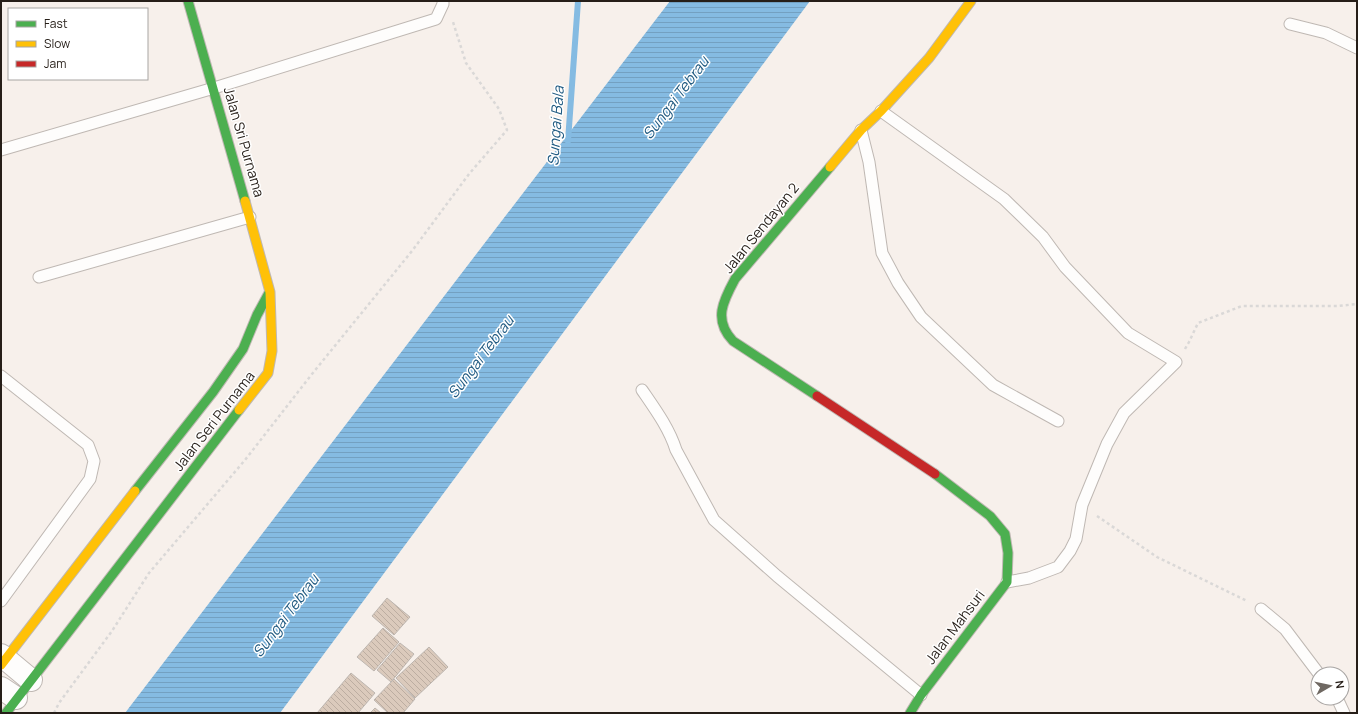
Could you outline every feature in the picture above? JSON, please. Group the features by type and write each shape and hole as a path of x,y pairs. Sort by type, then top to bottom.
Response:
{"street":[{"name":"Jalan Sri Purnama","path":"188,1 214,88 270,292"},
{"name":"Jalan Sendayan 2","path":"972,1 929,58 881,111 861,130 735,279 726,297 722,314 724,330 733,342 924,466 990,516 1005,534 1008,553 1007,582"},
{"name":"Jalan Seri Purnama","path":"3,659 213,392 243,349 257,315 270,292"},
{"name":"Jalan Seri Purnama","path":"7,700 31,680 268,373 272,351 270,292"},
{"name":"Jalan Mahsuri","path":"910,713 921,694 1007,582"},
{"path":"3,659 31,680"}],"lane":[{"path":"1,150 214,88 436,19 443,2"},
{"path":"1290,24 1326,33 1357,48"},
{"path":"881,111 1004,199 1043,237 1065,267 1128,333 1176,362 1124,413 1107,444 1082,505 1076,539 1070,551 1058,567 1029,578 1007,582"},
{"path":"861,130 869,162 882,253 909,300 921,317 993,385 1058,421"},
{"path":"39,277 250,217"},
{"path":"1,376 88,445 94,461 90,479 1,601"},
{"path":"642,390 672,438 676,450 714,520 777,576 921,694"},
{"path":"1262,609 1285,629 1313,666"}],"path":[{"path":"54,713 59,703 112,631 149,573 245,460 312,374 412,251 469,174 507,130 499,109 466,63 454,24 443,2"},
{"path":"1176,362 1189,342 1198,323 1242,306 1338,306 1357,304"},
{"path":"1082,505 1157,557 1262,609"}],"water":[{"name":"Sungai Tebrau","path":"670,1 810,1 280,713 125,713"}],"building":[{"path":"387,598 410,617 394,635 372,616"},
{"path":"383,628 399,642 374,671 357,657"},
{"path":"400,643 414,654 391,682 377,670"},
{"path":"429,647 448,667 415,698 396,678"},
{"path":"351,673 375,693 358,713 317,713"},
{"path":"394,679 415,699 403,713 388,713 374,700"},
{"path":"375,708 381,713 370,713"}],"waterway":[{"name":"Sungai Bala","path":"568,141 578,1"}],"traffic: fast":[{"path":"188,1 245,201"},
{"path":"817,396 733,341 723,326 722,310 735,279 830,167"},
{"path":"135,491 213,392 243,349 257,315 269,293"},
{"path":"6,713 239,410"},
{"path":"910,713 921,695 1007,582 1008,553 1005,534 990,516 935,474"}],"traffic: slow":[{"path":"830,167 861,130 881,111 929,58 971,1"},
{"path":"239,410 268,373 272,351 270,292 245,201"},
{"path":"1,665 135,491"}],"traffic: jam":[{"path":"817,396 935,474"}]}
